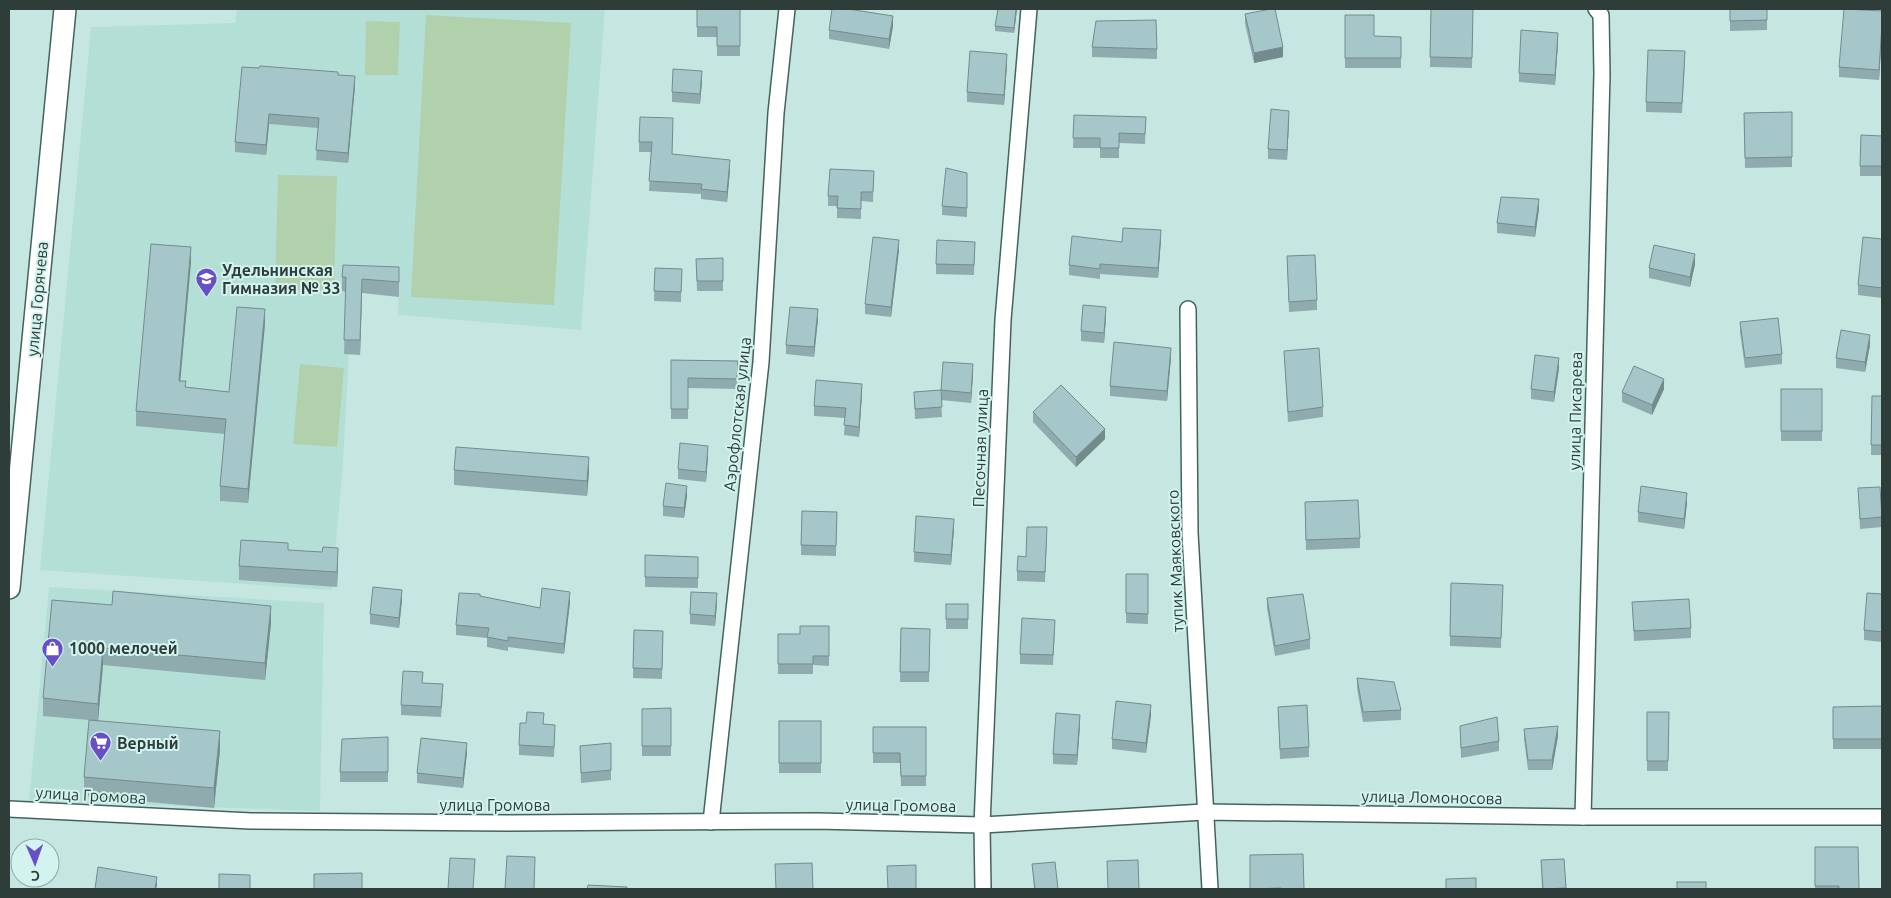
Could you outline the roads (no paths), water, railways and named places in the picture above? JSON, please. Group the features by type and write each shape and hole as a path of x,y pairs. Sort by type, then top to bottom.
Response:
{"main road":[{"name":"улица Горячева","path":"9,588 65,9"}],"street":[{"name":"Аэрофлотская улица","path":"710,822 760,362 776,114 787,9"},
{"name":"Песочная улица","path":"983,889 982,825 1003,320 1029,9"},
{"name":"улица Писарева","path":"1583,817 1602,74 1601,15 1596,9"},
{"name":"тупик Маяковского","path":"1188,309 1190,533 1204,812 1210,889"},
{"name":"улица Громова","path":"9,809 251,821 710,822 982,825"},
{"name":"улица Ломоносова","path":"982,825 1204,812 1583,817 1882,817"}],"place":[{"name":"Удельнинская Гимназия № 33","path":"206,298"},
{"name":"1000 мелочей","path":"53,667"},
{"name":"Верный","path":"101,762"}]}
